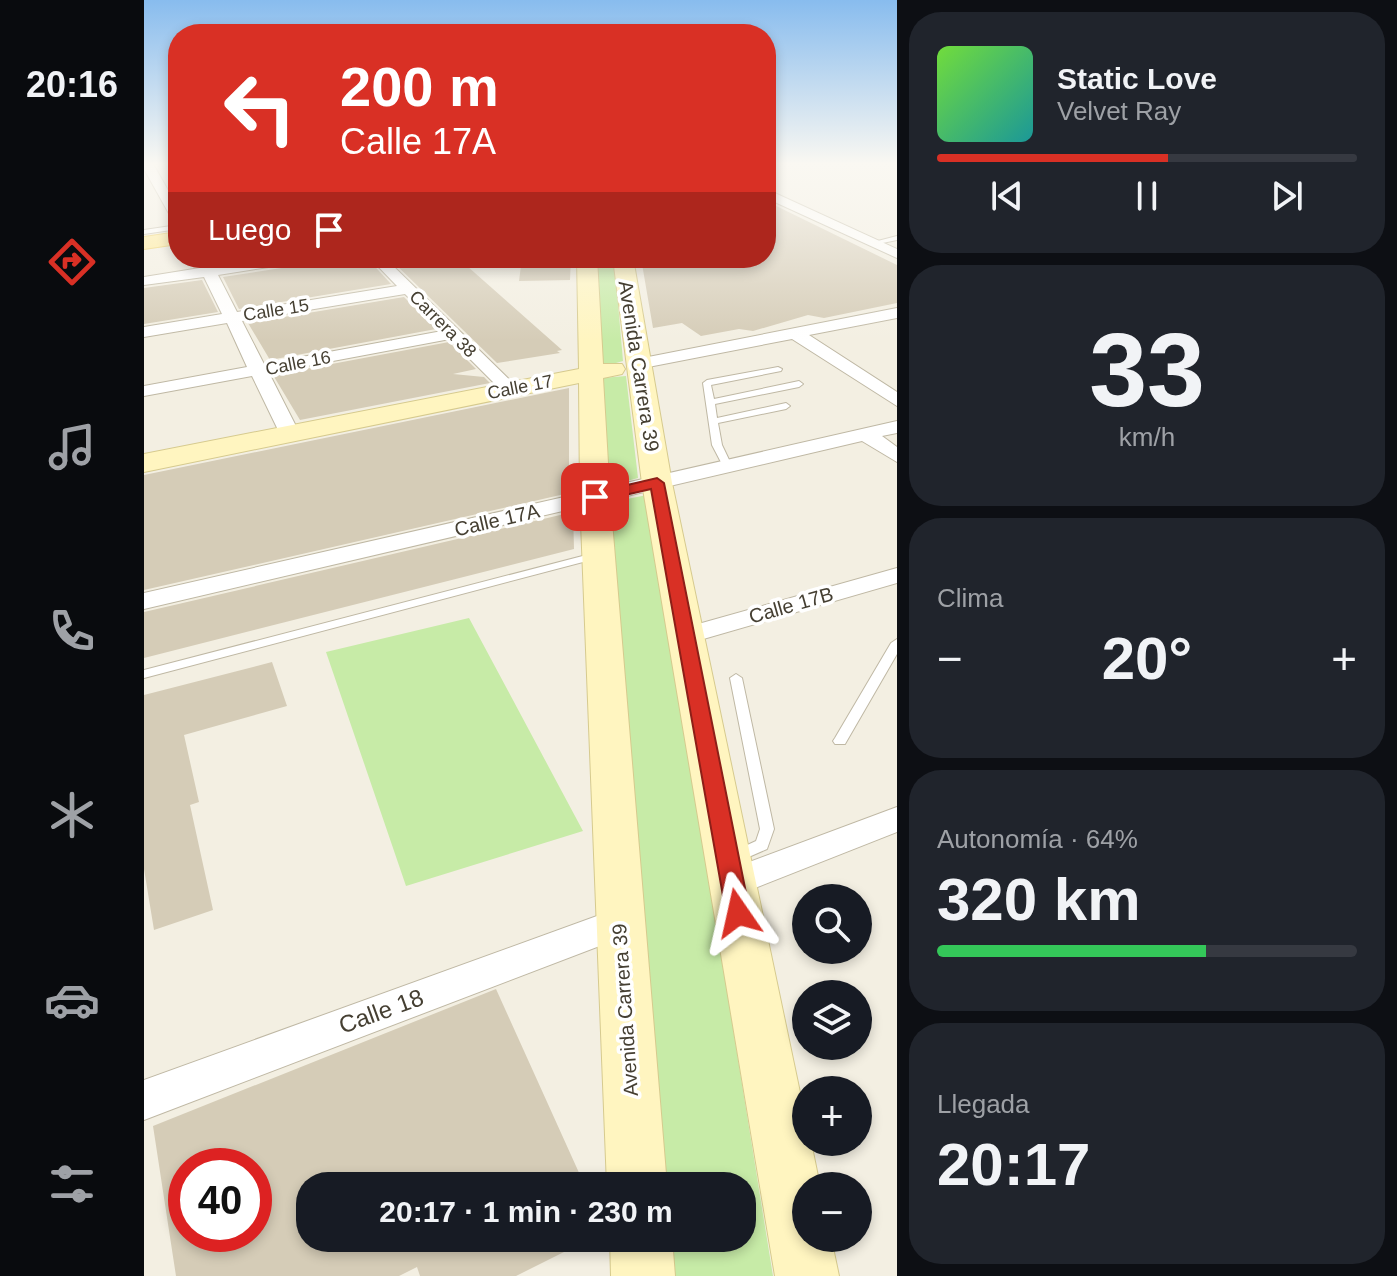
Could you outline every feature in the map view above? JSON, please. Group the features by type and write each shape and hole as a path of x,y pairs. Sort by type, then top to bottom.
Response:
{"main road":[{"path":"144,230 168,225"},
{"path":"144,241 168,237"}],"street":[{"path":"827,222 897,254"},
{"path":"144,281 194,268"},
{"path":"208,268 290,434"},
{"name":"Carrera 38","path":"387,268 510,389"},
{"name":"Avenida Carrera 39","path":"587,268 598,555 636,1172"},
{"name":"Avenida Carrera 39","path":"624,268 657,483 807,1276"},
{"name":"Calle 15","path":"144,332 408,289"},
{"name":"Calle 17","path":"144,463 897,313"},
{"path":"794,333 897,400"},
{"name":"Calle 16","path":"144,391 452,334"},
{"name":"Calle 17A","path":"144,601 897,427"},
{"path":"865,434 897,456"},
{"name":"Calle 17B","path":"686,636 897,575"},
{"path":"730,871 897,819"},
{"name":"Calle 18","path":"144,1100 619,923"},
{"path":"642,1252 643,1276"}],"lane":[{"path":"873,243 897,238"},
{"path":"727,466 717,445 706,386 711,380 778,369"},
{"path":"709,403 799,384"},
{"path":"713,421 786,406"},
{"path":"144,674 598,555"},
{"path":"840,741 897,643"},
{"path":"730,871 762,845 767,829 736,678"}],"green space":[{"path":"596,268 615,268 623,361 602,367"},
{"path":"626,376 638,478 609,486 602,378"},
{"path":"647,495 773,1276 668,1276 666,1252 756,1252 756,1172 660,1172 607,503"},
{"path":"469,618 583,831 406,886 326,652"}],"building":[{"path":"776,222 808,222 897,265 897,303 824,318 808,315 753,331 739,329 701,336 682,323 653,328 643,268 776,268"},
{"path":"282,268 376,268 391,284 239,309 223,277"},
{"path":"399,268 469,268 562,350 557,351 560,353 497,363"},
{"path":"521,268 571,268 570,280 519,281"},
{"path":"202,280 218,312 144,324 144,288"},
{"path":"404,297 436,329 270,360 248,323"},
{"path":"449,342 476,369 453,374 484,377 490,383 300,420 273,375"},
{"path":"569,388 569,493 144,590 144,475"},
{"path":"573,512 574,549 144,658 144,612"},
{"path":"272,662 287,706 184,735 199,802 190,805 213,910 154,930 144,869 144,695"},
{"path":"496,989 579,1172 296,1172 296,1252 564,1252 516,1276 420,1276 417,1267 399,1276 176,1276 172,1252 272,1252 272,1148 168,1148 168,1224 153,1126"}],"route":[{"path":"595,497 657,483 738,913"}]}
